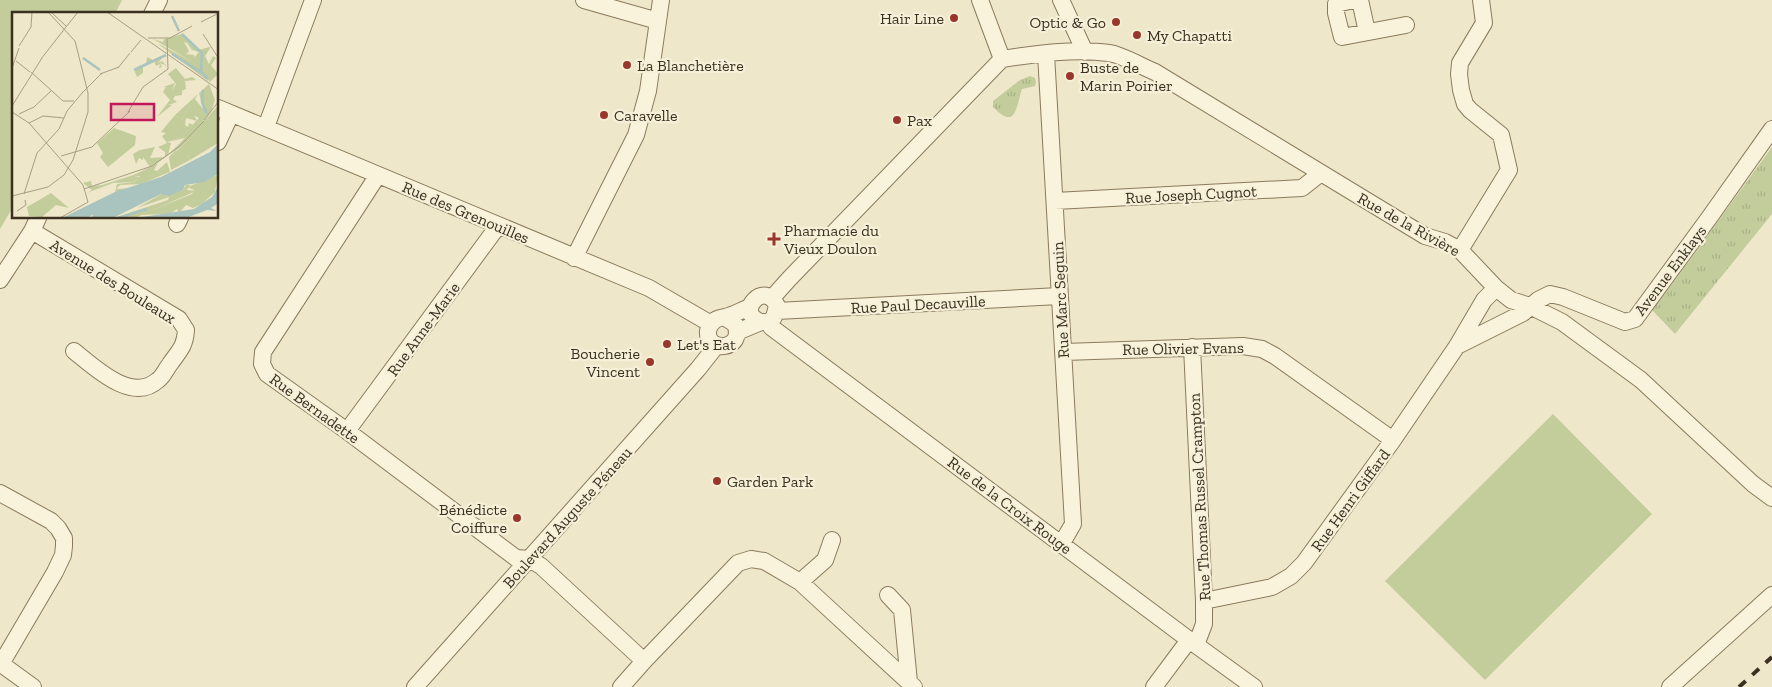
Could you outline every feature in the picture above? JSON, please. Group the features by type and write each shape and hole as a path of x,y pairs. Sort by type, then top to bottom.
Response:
{"street":[{"path":"153,12 159,0"},
{"path":"266,128 314,0"},
{"path":"584,0 658,21"},
{"path":"574,258 636,135 648,91 662,0"},
{"path":"980,0 1002,58"},
{"path":"1061,0 1085,52"},
{"path":"1354,0 1336,2 1336,13 1342,37 1406,24"},
{"path":"1360,0 1367,32"},
{"path":"1460,250 1509,170 1501,135 1465,104 1459,74 1460,63 1484,23 1481,0"},
{"name":"Rue de la Rivière","path":"1002,58 1085,52 1111,53 1155,72 1425,236 1445,242 1460,250 1496,288 1511,300 1530,306 1562,322 1641,380 1753,484 1772,498"},
{"name":"Rue Marc Seguin","path":"1046,54 1073,524 1062,543"},
{"name":"Boulevard Auguste Péneau","path":"414,687 717,345 731,344 737,332 770,313 788,279 1002,58"},
{"path":"219,137 224,111"},
{"name":"Rue des Grenouilles","path":"224,111 649,288 717,321"},
{"name":"Avenue Enklays","path":"1530,306 1550,294 1563,296 1626,322 1635,319 1772,129"},
{"name":"Rue Joseph Cugnot","path":"1055,201 1302,188 1321,173"},
{"name":"Rue Bernadette","path":"378,175 264,352 262,364 267,374 347,431 516,558 528,560 541,566 644,661"},
{"path":"0,280 35,224"},
{"name":"Avenue des Bouleaux","path":"35,224 179,319 186,330 185,342 158,380 143,388 129,388 99,372 74,351"},
{"name":"Rue Anne-Marie","path":"347,431 498,226"},
{"name":"Rue Henri Giffard","path":"1204,601 1272,587 1291,576 1304,563 1393,440 1457,346 1484,300 1496,288"},
{"path":"717,345 709,336 717,321 750,307 759,296 768,296 770,313 757,321 752,315 750,307"},
{"name":"Rue Paul Decauville","path":"770,313 1059,296"},
{"name":"Rue Henri Giffard","path":"1457,346 1523,313 1530,306"},
{"name":"Rue de la Croix Rouge","path":"770,313 771,327 1254,687"},
{"path":"717,321 735,324 737,332"},
{"name":"Rue Olivier Evans","path":"1064,352 1243,346 1262,349 1275,356 1393,440"},
{"name":"Rue Thomas Russel Crampton","path":"1154,687 1193,643 1204,624 1192,347"},
{"path":"0,493 51,521 64,538 63,555 55,572 0,664 33,687"},
{"path":"800,582 825,560 832,540"},
{"path":"621,687 738,564 751,558 764,561 800,582 911,685"},
{"path":"888,595 902,610 911,685"},
{"path":"1670,687 1772,595"}],"green space":[{"path":"0,0 122,0 116,12 12,12 12,208 0,229"},
{"path":"1030,76 1035,78 1035,86 1022,89 1016,109 1011,117 1006,117 993,107 993,101 1020,80"},
{"path":"1772,147 1772,214 1675,334 1651,309 1672,284"},
{"path":"1553,414 1652,514 1485,680 1385,581"}],"railway":[{"path":"1739,687 1772,657"}],"place":[{"name":"Hair Line","path":"954,18"},
{"name":"Optic & Go","path":"1116,22"},
{"name":"My Chapatti","path":"1137,35"},
{"name":"La Blanchetière","path":"627,65"},
{"name":"Buste de Marin Poirier","path":"1070,76"},
{"name":"Caravelle","path":"604,115"},
{"name":"Pax","path":"897,120"},
{"name":"Pharmacie du Vieux Doulon","path":"774,239"},
{"name":"Let's Eat","path":"667,344"},
{"name":"Boucherie Vincent","path":"650,362"},
{"name":"Garden Park","path":"717,481"},
{"name":"Bénédicte Coiffure","path":"517,518"}]}
